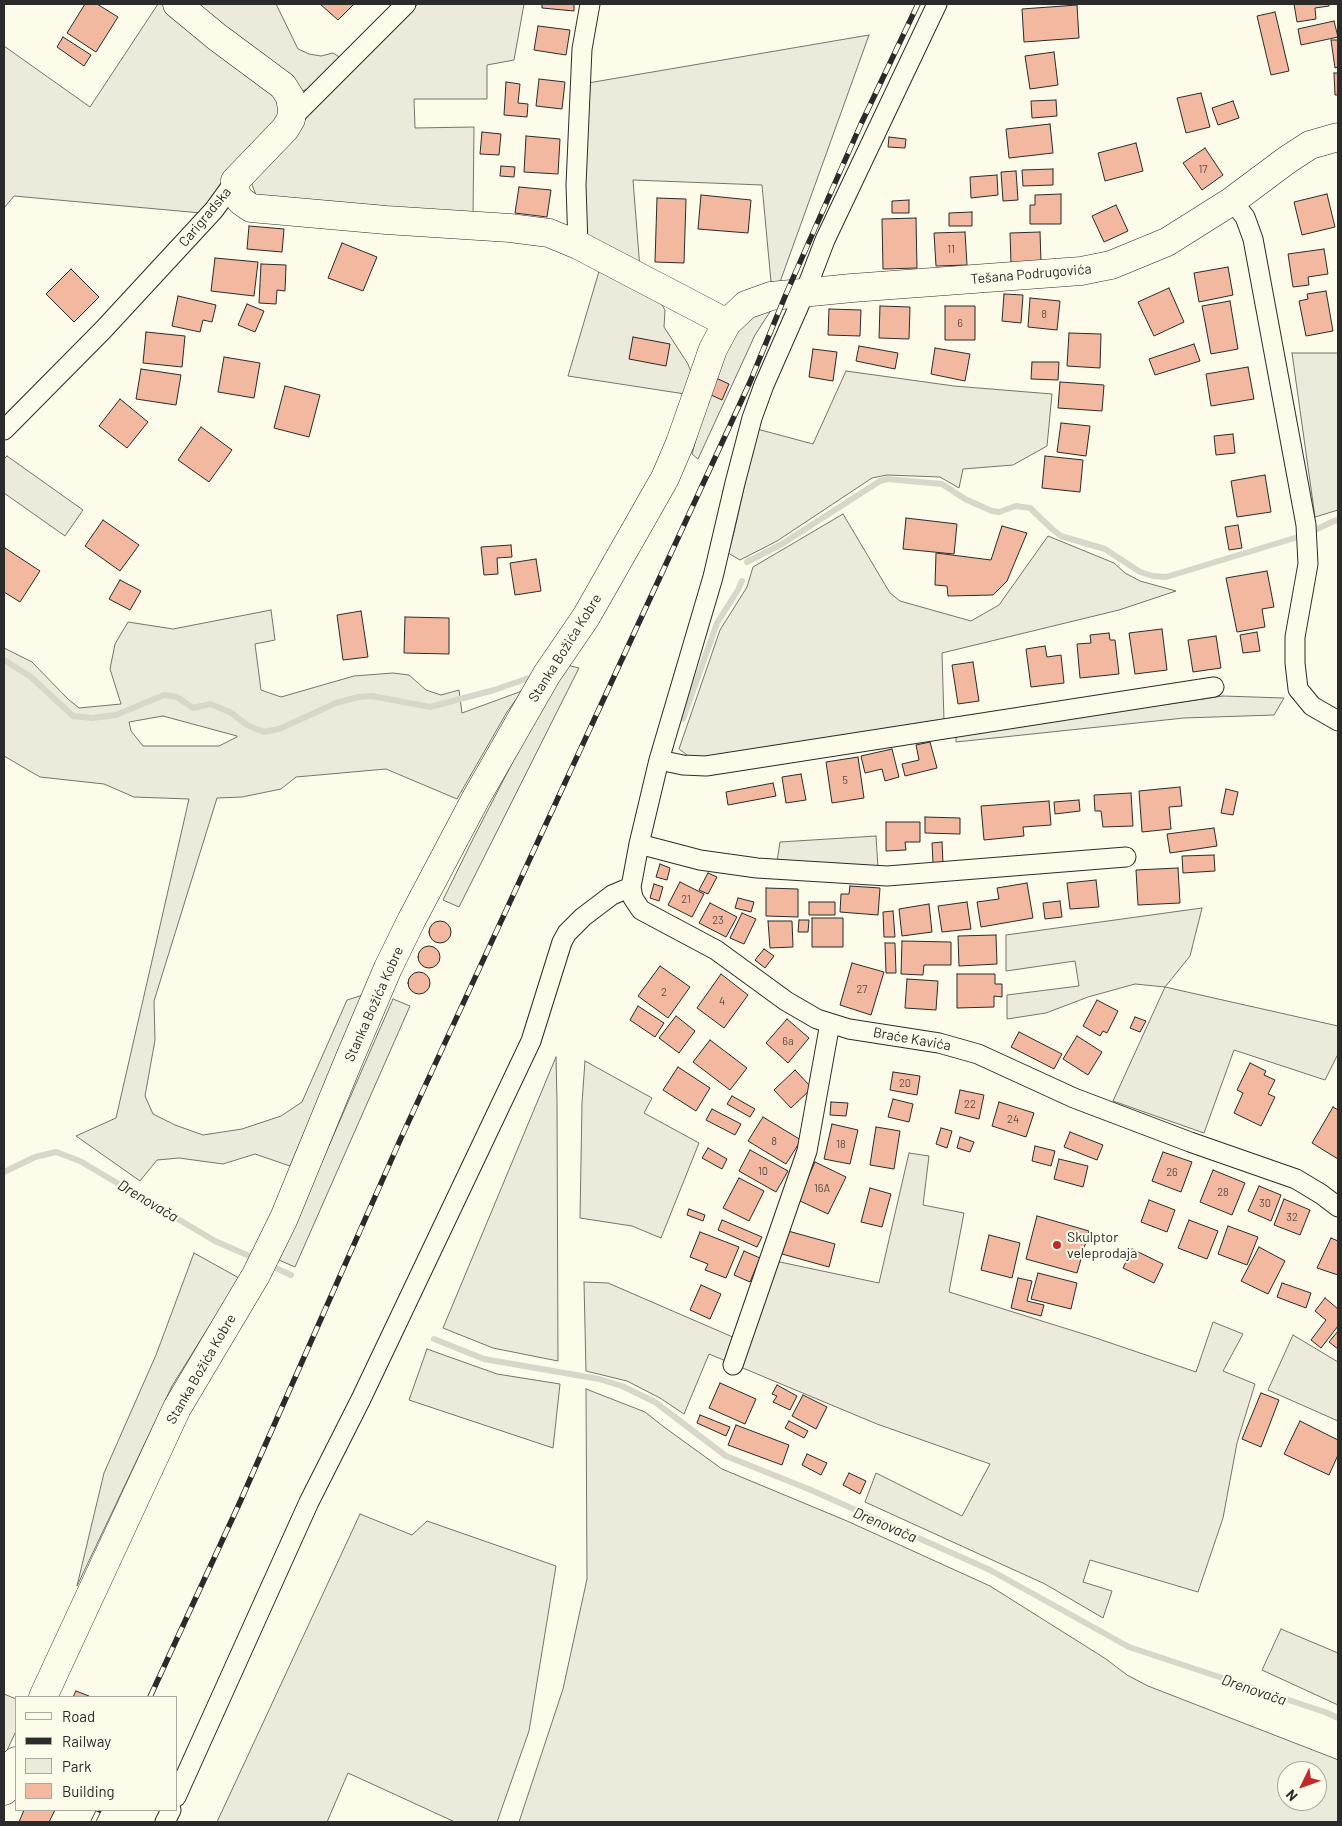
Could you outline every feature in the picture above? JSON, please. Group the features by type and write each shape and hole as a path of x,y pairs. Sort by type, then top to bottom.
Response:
{"street":[{"path":"177,4 283,86 298,105"},
{"name":"Carigradska","path":"4,430 103,330 214,210 235,180 285,129 298,105 406,4"},
{"path":"578,244 576,185 580,74 582,48 590,4"},
{"path":"178,1794 310,1502 531,1041 562,942 567,933 583,917 612,895 631,887 638,844 659,760 713,577 752,418 825,240 937,4"},
{"name":"Tešana Podrugovića","path":"727,323 746,304 771,296 1081,271 1111,264 1167,242 1232,201 1310,145 1338,137"},
{"path":"235,180 236,194 241,201 251,208"},
{"path":"1232,201 1245,217 1252,238 1306,525 1308,564 1295,637 1295,669 1298,688 1312,706 1338,721"},
{"path":"214,210 232,206 376,219 510,228 549,233 578,244 727,323"},
{"name":"Stanka Božića Kobre","path":"43,1696 177,1408 256,1275 284,1218 388,968 411,921 476,798 547,674 586,617 664,478 680,443 712,349 727,323"},
{"path":"659,760 683,765 706,766 1214,687"},
{"path":"638,844 700,860 757,868 887,876 1126,858"},
{"name":"Braće Kavića","path":"631,887 632,898 641,910 716,950 803,1012 849,1029 939,1043 978,1054 1074,1098 1296,1179 1338,1207"},
{"path":"733,1365 807,1151 830,1023"},
{"path":"4,1791 15,1764"}],"green space":[{"path":"158,4 167,4 277,91 283,117 201,213 14,196 4,208 4,46 90,107"},
{"path":"186,4 276,4 298,49 309,54 321,56 333,53 341,58 310,88 302,91 291,88"},
{"path":"418,4 524,4 514,60 487,65 487,99 414,99 415,128 474,127 473,214 256,195 251,182 301,119"},
{"path":"869,35 780,282 771,282 762,185 633,180 640,269 587,236 582,205 588,83"},
{"path":"600,268 659,300 665,310 664,327 688,364 691,372 685,394 568,376"},
{"path":"777,301 755,335 698,459 692,454 717,363 736,328"},
{"path":"1292,353 1338,353 1338,510 1315,517"},
{"path":"846,371 954,386 1052,394 1047,446 1013,465 963,469 959,488 940,477 887,475 872,478 777,541 740,560 728,553 757,429 813,444"},
{"path":"7,456 83,510 65,536 4,493 4,459"},
{"path":"843,514 890,593 900,601 971,621 999,605 1048,536 1114,563 1125,573 1140,581 1176,591 1119,610 942,653 944,721 700,760 691,758 679,749 720,630 747,587 753,567"},
{"path":"271,610 275,640 255,644 261,690 281,697 354,676 393,673 409,675 426,690 441,695 459,690 462,713 522,691 507,712 457,799 386,769 296,777 281,789 242,797 217,798 154,1001 155,1040 145,1096 153,1114 175,1125 203,1135 242,1129 281,1116 302,1102 347,1000 363,995 290,1166 255,1154 223,1164 179,1158 157,1160 140,1181 76,1136 116,1118 189,799 134,797 104,784 40,777 4,756 4,648 32,662 79,708 121,704 110,669 115,644 128,622 173,629","holes":["163,716 237,736 219,746 143,746 131,731 129,722"]},
{"path":"567,665 579,668 459,907 443,900 538,713"},
{"path":"1223,696 1284,698 1274,715 1184,718 956,742 956,735"},
{"path":"876,836 878,868 777,862 780,842"},
{"path":"1202,908 1190,956 1165,987 1135,984 1088,997 1046,1013 1007,1019 1007,995 1079,986 1075,961 1006,971 1006,935"},
{"path":"1165,987 1338,1026 1338,1054 1325,1080 1234,1050 1204,1133 1113,1101"},
{"path":"393,999 410,1006 295,1267 279,1260"},
{"path":"556,1057 558,1361 493,1348 443,1328"},
{"path":"585,1061 652,1098 644,1113 699,1143 661,1238 632,1226 580,1218 582,1103"},
{"path":"909,1153 929,1156 923,1205 964,1213 949,1292 1090,1336 1196,1372 1213,1322 1243,1334 1223,1371 1255,1384 1237,1443 1223,1518 1198,1592 1090,1560 1083,1582 1112,1591 1103,1618 1045,1584 865,1502 876,1473 962,1516 990,1464 877,1424 738,1366 775,1261 879,1283"},
{"path":"194,1253 239,1278 172,1386 77,1586 104,1473 156,1355"},
{"path":"584,1282 608,1283 735,1338 726,1361 709,1354 684,1414 660,1398 627,1381 586,1371"},
{"path":"1293,1335 1338,1362 1338,1421 1268,1390"},
{"path":"427,1349 497,1374 560,1384 553,1448 409,1400"},
{"path":"586,1389 645,1412 722,1469 847,1521 990,1586 1106,1659 1127,1675 1148,1686 1336,1759 1338,1761 1338,1822 519,1822 563,1689 587,1579"},
{"path":"360,1514 412,1535 427,1521 556,1566 529,1731 497,1822 455,1822 348,1773 327,1822 217,1822"},
{"path":"1281,1629 1338,1653 1338,1705 1262,1670"},
{"path":"4,1694 15,1699 15,1733 4,1757"}],"building":[{"path":"85,4 97,4 118,17 96,52 67,33"},
{"path":"320,4 354,4 338,20"},
{"path":"542,4 574,4 574,11 542,8"},
{"path":"1294,4 1329,4 1329,6 1315,8 1316,19 1297,22"},
{"path":"1077,5 1079,38 1024,42 1022,9"},
{"path":"1275,12 1289,71 1271,75 1257,16"},
{"path":"1334,21 1338,37 1301,45 1298,29"},
{"path":"538,26 570,30 566,55 534,50"},
{"path":"63,37 91,55 84,66 57,47"},
{"path":"1331,40 1338,40 1338,67 1335,68"},
{"path":"1054,52 1058,85 1030,89 1025,56"},
{"path":"1334,73 1338,73 1338,95 1335,95"},
{"path":"539,79 565,82 562,109 536,106"},
{"path":"506,82 520,84 518,103 528,104 527,117 504,115"},
{"path":"1201,93 1210,127 1186,133 1177,98"},
{"path":"1056,100 1057,116 1032,118 1031,101"},
{"path":"1233,101 1239,118 1218,125 1212,108"},
{"path":"1050,124 1053,153 1009,158 1006,129"},
{"path":"482,132 501,134 499,155 480,154"},
{"path":"526,136 560,139 558,174 524,172"},
{"path":"889,137 906,139 905,148 888,147"},
{"path":"1136,143 1143,171 1105,181 1098,153"},
{"path":"1205,148 1223,175 1202,190 1183,163"},
{"path":"501,166 515,167 514,177 500,176"},
{"path":"1053,169 1053,185 1023,186 1022,170"},
{"path":"1016,171 1018,200 1003,201 1001,172"},
{"path":"997,175 998,195 971,198 970,177"},
{"path":"519,187 551,190 547,217 515,213"},
{"path":"1061,194 1061,224 1030,224 1030,205 1035,205 1035,195"},
{"path":"1327,194 1335,227 1302,235 1294,202"},
{"path":"701,195 751,200 748,233 698,229"},
{"path":"657,198 686,199 684,263 655,262"},
{"path":"909,200 909,213 892,213 892,201"},
{"path":"1116,205 1128,231 1104,242 1092,216"},
{"path":"972,212 972,226 949,226 949,213"},
{"path":"916,218 917,268 883,269 882,219"},
{"path":"249,226 284,229 282,252 247,249"},
{"path":"965,232 967,265 936,266 934,233"},
{"path":"1040,232 1041,262 1011,263 1010,233"},
{"path":"342,243 377,257 363,291 328,278"},
{"path":"1324,249 1328,274 1308,277 1309,285 1293,287 1288,254"},
{"path":"215,258 258,262 254,296 211,291"},
{"path":"261,264 286,265 285,291 277,290 276,304 259,303"},
{"path":"1228,267 1233,295 1199,302 1194,273"},
{"path":"71,269 99,297 74,322 46,294"},
{"path":"1169,288 1184,322 1154,336 1138,302"},
{"path":"1326,291 1333,331 1306,336 1299,301 1308,299 1307,294"},
{"path":"1004,294 1023,295 1021,323 1002,321"},
{"path":"178,296 216,305 212,322 203,320 200,332 172,326"},
{"path":"1030,298 1060,301 1057,330 1028,327"},
{"path":"1230,301 1238,349 1211,354 1202,306"},
{"path":"247,304 264,311 255,332 238,325"},
{"path":"880,306 910,307 909,339 879,338"},
{"path":"945,306 975,306 975,340 945,340"},
{"path":"829,309 861,310 860,336 828,335"},
{"path":"146,332 185,336 182,367 143,363"},
{"path":"1069,333 1101,334 1100,368 1067,366"},
{"path":"633,337 670,344 666,366 629,359"},
{"path":"1194,344 1200,361 1155,375 1149,359"},
{"path":"859,346 898,353 895,369 856,361"},
{"path":"935,348 970,354 965,381 931,374"},
{"path":"813,349 837,352 833,381 809,377"},
{"path":"224,357 260,363 254,398 218,392"},
{"path":"1032,362 1059,362 1058,380 1031,379"},
{"path":"1248,367 1254,399 1211,406 1206,374"},
{"path":"141,369 181,375 176,405 136,399"},
{"path":"716,378 729,384 722,400 709,394"},
{"path":"1060,382 1104,385 1102,411 1058,408"},
{"path":"285,386 320,395 309,437 274,428"},
{"path":"120,399 148,422 127,448 99,426"},
{"path":"1061,423 1090,426 1086,456 1057,452"},
{"path":"201,427 232,450 209,482 178,460"},
{"path":"1233,434 1235,453 1216,455 1214,436"},
{"path":"1045,456 1083,460 1080,492 1042,488"},
{"path":"1265,475 1271,512 1237,517 1231,481"},
{"path":"906,518 957,524 954,554 903,549"},
{"path":"103,520 139,545 120,571 85,546"},
{"path":"1238,525 1242,548 1229,550 1225,527"},
{"path":"1002,526 1027,533 1007,581 993,595 948,596 947,586 935,585 936,553 991,560"},
{"path":"511,545 512,557 497,558 498,574 484,575 481,547"},
{"path":"5,548 40,571 20,602 4,592"},
{"path":"536,559 541,591 515,595 510,563"},
{"path":"1267,571 1274,607 1262,609 1265,627 1237,632 1226,578"},
{"path":"120,580 141,591 130,610 109,599"},
{"path":"361,611 368,657 343,660 337,615"},
{"path":"405,617 449,618 449,654 404,653"},
{"path":"1162,629 1167,670 1135,674 1129,633"},
{"path":"1257,632 1260,651 1243,653 1240,635"},
{"path":"1109,633 1110,640 1115,640 1119,674 1080,678 1077,644 1091,643 1090,635"},
{"path":"1216,636 1221,668 1193,672 1188,640"},
{"path":"1045,646 1047,657 1061,655 1064,683 1031,687 1026,649"},
{"path":"973,662 979,701 958,704 952,665"},
{"path":"930,742 937,768 905,776 902,764 919,760 916,745"},
{"path":"892,749 899,777 885,781 882,769 865,773 861,756"},
{"path":"858,757 864,798 832,803 826,762"},
{"path":"801,774 806,800 786,803 782,777"},
{"path":"773,783 776,796 728,805 726,792"},
{"path":"1180,787 1182,806 1169,807 1171,829 1142,832 1139,791"},
{"path":"1226,789 1238,792 1233,815 1221,813"},
{"path":"1131,793 1133,826 1103,827 1101,811 1095,811 1094,795"},
{"path":"1079,800 1080,811 1055,814 1054,802"},
{"path":"1049,801 1051,825 1023,827 1024,836 984,840 981,806"},
{"path":"925,817 960,818 960,834 925,833"},
{"path":"886,822 920,822 920,842 905,842 906,850 886,851"},
{"path":"1214,828 1217,846 1170,853 1167,834"},
{"path":"942,842 943,863 933,863 932,843"},
{"path":"1214,855 1215,871 1183,873 1182,856"},
{"path":"660,864 670,868 667,880 656,877"},
{"path":"1178,868 1180,903 1138,905 1136,870"},
{"path":"708,873 717,877 708,894 699,890"},
{"path":"1096,880 1099,907 1070,909 1067,883"},
{"path":"680,882 704,894 692,917 668,905"},
{"path":"1027,883 1033,918 981,927 977,902 999,899 997,888"},
{"path":"654,884 663,887 659,901 650,898"},
{"path":"850,886 880,888 878,915 840,912 841,894 849,894"},
{"path":"766,888 798,889 798,917 766,916"},
{"path":"738,898 754,902 751,912 735,908"},
{"path":"1060,901 1062,917 1045,919 1043,903"},
{"path":"809,902 835,902 835,915 809,915"},
{"path":"967,902 971,929 942,932 938,906"},
{"path":"710,903 737,917 726,937 699,923"},
{"path":"929,904 932,932 902,936 899,909"},
{"path":"893,911 895,937 884,937 883,912"},
{"path":"742,913 756,919 744,944 730,938"},
{"path":"812,918 843,918 843,947 812,947"},
{"path":"799,920 809,920 808,932 798,932"},
{"path":"440,921 448,924 451,932 448,940 440,943 432,940 429,932 432,924"},
{"path":"768,921 792,921 793,947 770,948"},
{"path":"996,935 997,964 959,966 958,936"},
{"path":"902,941 951,942 951,965 924,965 923,975 901,974"},
{"path":"885,943 895,943 896,973 886,973"},
{"path":"429,946 437,949 440,957 437,965 429,968 421,965 418,957 421,949"},
{"path":"764,949 774,956 765,968 755,960"},
{"path":"852,963 884,972 871,1015 840,1005"},
{"path":"660,966 690,987 668,1018 638,996"},
{"path":"419,972 427,975 430,983 427,991 419,994 411,991 408,983 411,975"},
{"path":"721,974 748,995 724,1028 697,1008"},
{"path":"957,974 995,974 995,984 1002,984 1002,997 994,996 994,1007 957,1008"},
{"path":"907,979 938,981 936,1010 905,1008"},
{"path":"1097,1000 1118,1011 1107,1033 1103,1031 1100,1036 1083,1026"},
{"path":"638,1006 664,1023 655,1037 630,1020"},
{"path":"676,1016 695,1031 679,1053 659,1038"},
{"path":"1135,1017 1146,1021 1140,1032 1130,1028"},
{"path":"787,1019 809,1038 788,1063 766,1043"},
{"path":"1019,1032 1062,1054 1054,1069 1011,1047"},
{"path":"1077,1036 1102,1052 1088,1075 1063,1059"},
{"path":"710,1040 747,1068 730,1090 693,1062"},
{"path":"1250,1063 1266,1071 1264,1075 1275,1080 1268,1094 1275,1097 1261,1126 1234,1113 1243,1093 1237,1090"},
{"path":"678,1067 710,1088 696,1111 663,1090"},
{"path":"795,1070 812,1088 791,1108 774,1090"},
{"path":"893,1072 920,1076 917,1095 890,1090"},
{"path":"960,1090 984,1095 979,1119 955,1113"},
{"path":"732,1096 755,1109 750,1117 727,1104"},
{"path":"893,1099 913,1104 909,1122 888,1117"},
{"path":"831,1102 848,1103 846,1116 830,1115"},
{"path":"999,1102 1034,1113 1026,1137 992,1126"},
{"path":"1333,1107 1338,1110 1338,1159 1312,1143"},
{"path":"712,1109 741,1124 735,1135 706,1120"},
{"path":"763,1117 801,1140 786,1164 748,1141"},
{"path":"832,1124 858,1130 850,1164 824,1159"},
{"path":"876,1127 900,1131 894,1169 870,1165"},
{"path":"941,1128 952,1131 947,1148 936,1144"},
{"path":"1070,1132 1103,1145 1097,1160 1064,1147"},
{"path":"960,1137 974,1142 970,1152 957,1148"},
{"path":"1035,1146 1055,1151 1051,1166 1032,1161"},
{"path":"708,1148 727,1159 722,1169 702,1158"},
{"path":"750,1150 788,1171 776,1192 739,1171"},
{"path":"1163,1152 1192,1162 1181,1192 1152,1181"},
{"path":"1059,1159 1088,1166 1083,1187 1054,1179"},
{"path":"815,1162 846,1177 828,1214 798,1200"},
{"path":"1213,1170 1245,1183 1232,1215 1200,1202"},
{"path":"739,1178 764,1191 749,1221 723,1208"},
{"path":"1259,1186 1281,1195 1271,1221 1248,1211"},
{"path":"870,1188 891,1194 882,1227 861,1222"},
{"path":"1284,1199 1310,1210 1300,1235 1274,1225"},
{"path":"1149,1200 1175,1210 1167,1232 1141,1222"},
{"path":"689,1209 705,1215 703,1221 687,1215"},
{"name":"Skulptor veleprodaja","path":"1037,1216 1089,1231 1077,1273 1026,1259"},
{"path":"722,1220 762,1237 757,1247 718,1230"},
{"path":"1189,1220 1218,1231 1207,1259 1178,1248"},
{"path":"1228,1226 1258,1237 1247,1265 1218,1254"},
{"path":"788,1231 835,1244 829,1267 782,1254"},
{"path":"700,1232 739,1247 726,1278 705,1270 708,1264 690,1257"},
{"path":"989,1235 1020,1243 1012,1278 981,1270"},
{"path":"1331,1238 1338,1241 1338,1275 1317,1268"},
{"path":"1259,1247 1285,1261 1268,1294 1241,1281"},
{"path":"1132,1249 1163,1264 1154,1283 1123,1268"},
{"path":"744,1251 760,1258 750,1282 734,1275"},
{"path":"1038,1273 1077,1283 1071,1309 1031,1299"},
{"path":"1018,1278 1032,1281 1027,1301 1044,1305 1041,1316 1011,1308"},
{"path":"1282,1283 1311,1293 1306,1308 1277,1297"},
{"path":"701,1285 721,1294 710,1319 690,1310"},
{"path":"1325,1298 1338,1309 1338,1326 1321,1348 1311,1340 1326,1320 1315,1311"},
{"path":"1338,1331 1338,1349 1329,1342"},
{"path":"720,1383 756,1399 745,1424 709,1408"},
{"path":"777,1385 797,1396 790,1410 773,1402 777,1396 772,1394"},
{"path":"1261,1393 1279,1400 1261,1447 1242,1439"},
{"path":"803,1395 827,1407 816,1429 792,1416"},
{"path":"700,1415 730,1427 726,1436 697,1423"},
{"path":"789,1421 808,1431 804,1438 785,1428"},
{"path":"1300,1421 1338,1440 1338,1455 1329,1475 1284,1454"},
{"path":"736,1425 789,1445 782,1465 728,1445"},
{"path":"807,1454 827,1463 821,1475 802,1465"},
{"path":"849,1473 866,1481 860,1494 843,1485"},
{"path":"76,1691 89,1696 74,1696"},
{"path":"24,1811 54,1811 49,1822 19,1822"}],"waterway":[{"path":"747,562 782,544 880,481 887,479 942,484 965,499 992,511 999,512 1016,506 1030,508 1061,536 1105,549 1140,572 1153,576 1166,577 1298,537"},
{"path":"1315,530 1338,520"},
{"path":"683,719 717,623 742,581"},
{"path":"4,660 31,677 73,716 92,718 116,715 164,695 177,697 193,708 210,704 230,712 247,725 264,732 279,729 336,703 358,697 372,696 430,707 494,690 529,678"},
{"name":"Drenovača","path":"4,1172 35,1157 56,1152 80,1161 215,1241 256,1259"},
{"name":"Drenovača","path":"267,1264 291,1275"},
{"name":"Drenovača","path":"434,1339 484,1359 599,1379 622,1386 655,1402 726,1456 811,1490 990,1570 1129,1647 1338,1718"}],"railway":[{"path":"150,1696 240,1502 401,1138 750,382 786,294 861,124 918,4"},
{"path":"93,1822 98,1811"}],"place":[{"name":"Skulptor veleprodaja","path":"1057,1245"}]}
